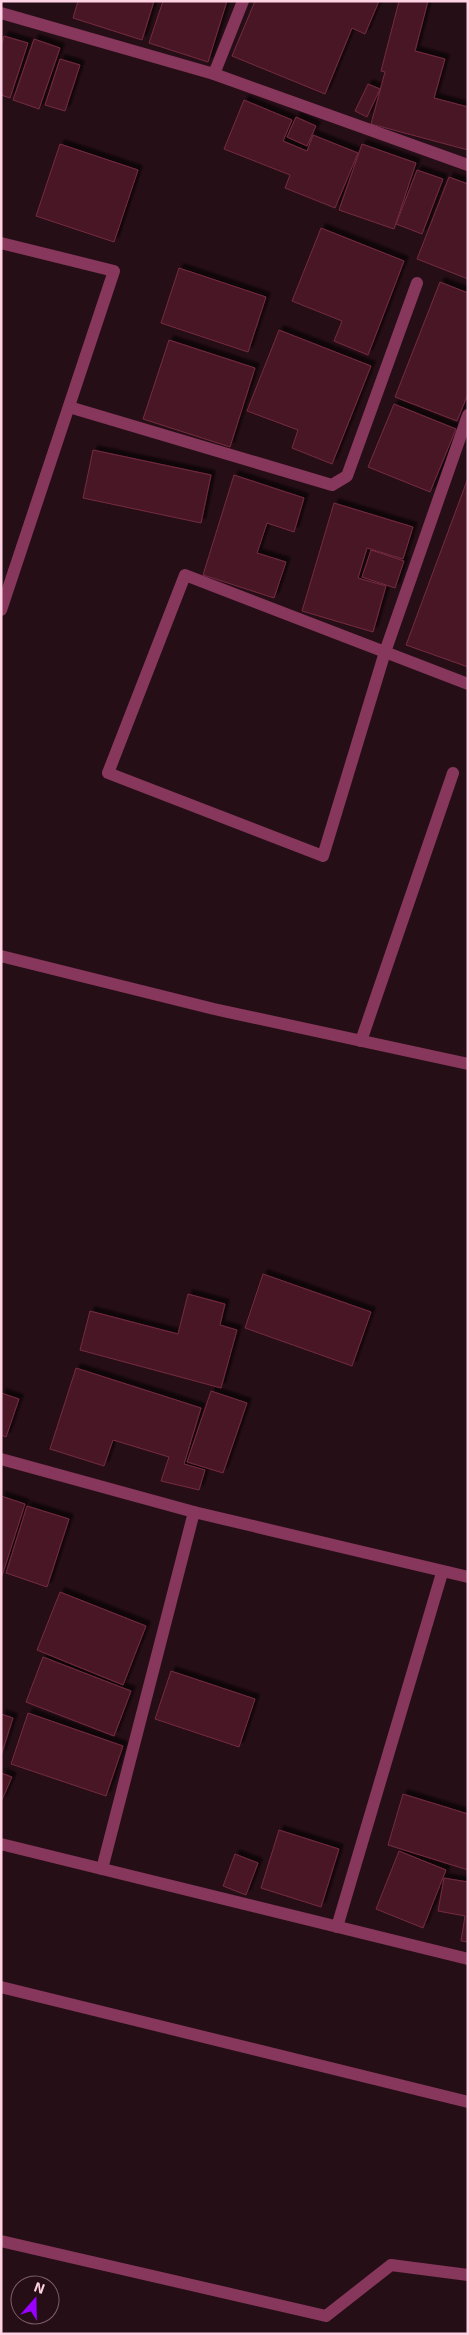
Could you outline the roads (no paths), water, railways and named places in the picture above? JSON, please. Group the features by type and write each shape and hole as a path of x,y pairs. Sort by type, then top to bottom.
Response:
{"street":[{"path":"214,74 243,1"},
{"path":"1,13 214,74 468,165"},
{"path":"1,243 114,271 1,610"},
{"path":"69,407 332,485 347,476 416,283"},
{"path":"468,415 385,652 323,856 108,773 185,575 385,652 468,684"},
{"path":"361,1041 454,773"},
{"path":"1,956 214,1009 468,1064"},
{"path":"1,1459 194,1512 442,1573 468,1577"},
{"path":"102,1869 194,1512"},
{"path":"337,1927 442,1573"},
{"path":"1,1844 468,1959"},
{"path":"1,1987 468,2102"},
{"path":"1,2241 326,2316 391,2265 468,2275"}]}
